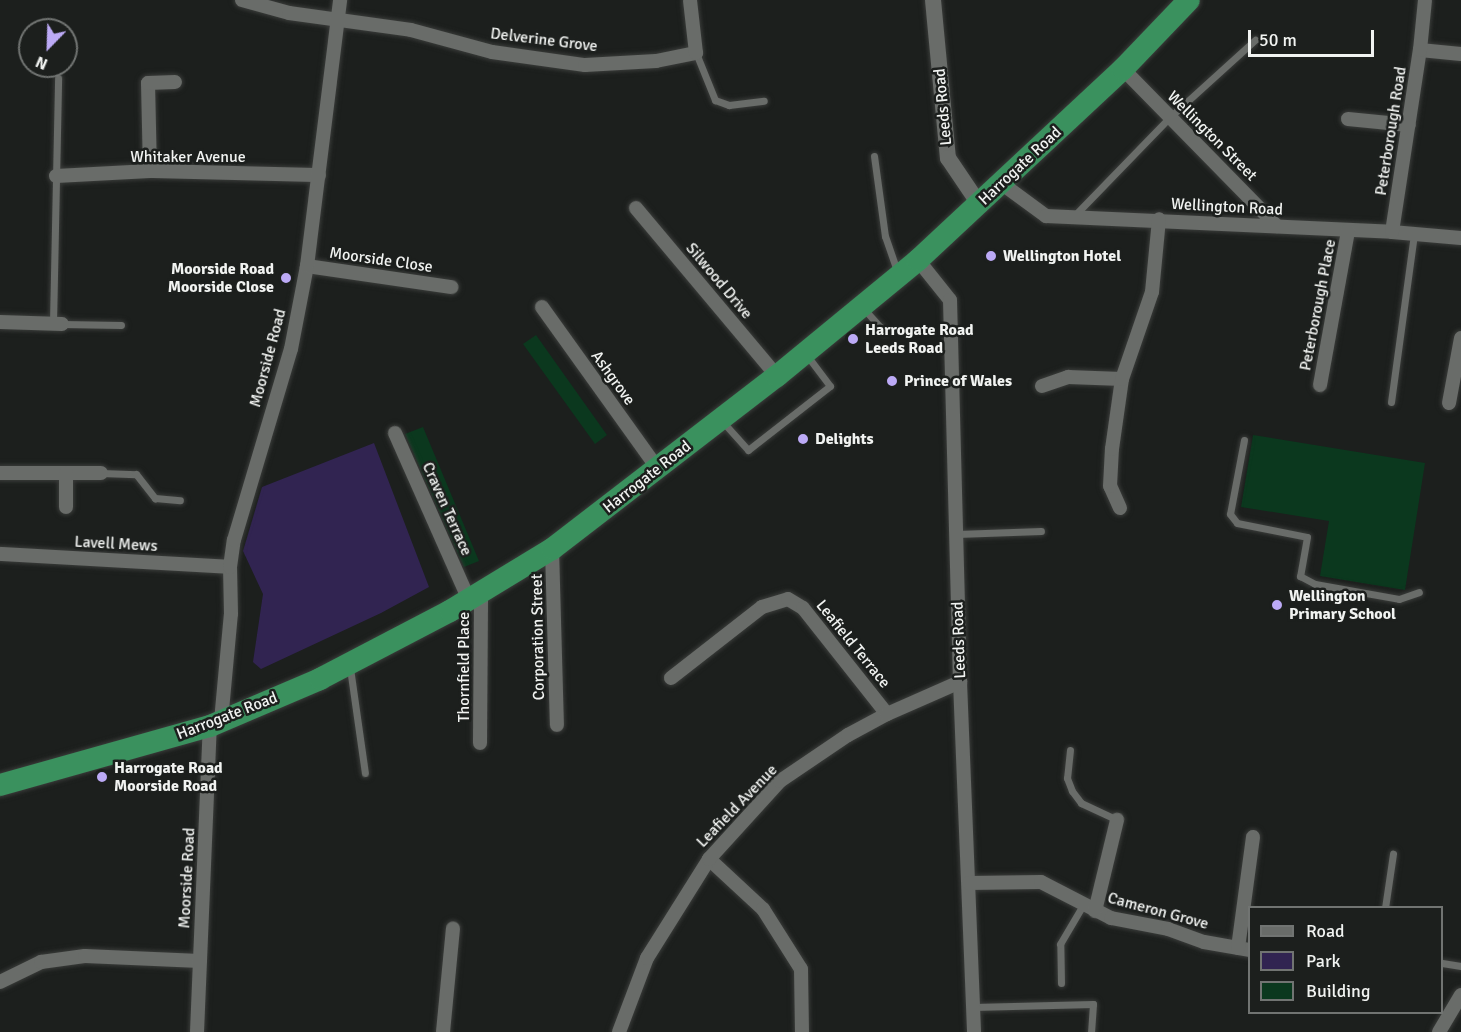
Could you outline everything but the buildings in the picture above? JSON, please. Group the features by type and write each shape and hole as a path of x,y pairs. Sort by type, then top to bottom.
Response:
{"highway":[{"name":"Harrogate Road","path":"0,785 215,724 349,664 475,596 552,549 777,376 918,260 1123,69 1187,1"}],"street":[{"name":"Delverine Grove","path":"242,0 289,14 411,30 492,52 585,65 656,61 696,52"},
{"name":"Moorside Road","path":"197,1032 215,724 231,614 230,567 234,540 291,349 307,266 340,0"},
{"path":"690,0 696,52"},
{"name":"Leeds Road","path":"933,0 948,158 979,204"},
{"name":"Peterborough Road","path":"1392,232 1420,50 1425,0"},
{"path":"1420,50 1461,54"},
{"name":"Wellington Street","path":"1123,69 1277,226"},
{"path":"150,171 148,83 175,82"},
{"path":"1348,119 1409,125"},
{"name":"Whitaker Avenue","path":"56,176 150,171 319,175"},
{"name":"Wellington Road","path":"1001,183 1046,216 1159,219 1461,238"},
{"name":"Silwood Drive","path":"636,208 777,376"},
{"path":"1120,508 1110,486 1122,379 1152,292 1159,219"},
{"name":"Peterborough Place","path":"1320,385 1348,231"},
{"name":"Leeds Road","path":"918,260 950,300 960,682 974,1032"},
{"name":"Moorside Close","path":"307,266 451,287"},
{"name":"Ashgrove","path":"542,307 658,469"},
{"path":"0,322 58,323"},
{"path":"1449,403 1461,338"},
{"path":"1042,386 1068,377 1122,379"},
{"name":"Craven Terrace","path":"395,433 475,596"},
{"path":"0,473 101,473"},
{"path":"66,473 66,507"},
{"name":"Corporation Street","path":"552,549 557,725"},
{"name":"Lavell Mews","path":"0,554 230,567"},
{"name":"Thornfield Place","path":"475,596 480,742"},
{"name":"Leafield Terrace","path":"671,678 762,607 788,599 803,608 887,714"},
{"name":"Leafield Avenue","path":"619,1032 647,958 709,859 780,781 848,735 887,714 960,682"},
{"path":"1089,908 1117,820"},
{"name":"Cameron Grove","path":"969,883 1041,882 1111,918 1168,929 1204,942 1244,949 1253,837"},
{"path":"709,859 763,909 801,969 802,1032"},
{"path":"443,1032 453,928"},
{"path":"0,982 41,962 85,956 200,961"},
{"path":"1439,1032 1461,995"}],"lane":[{"path":"1073,217 1170,117 1255,40"},
{"path":"696,52 715,100 729,105 765,101"},
{"path":"58,78 56,176 58,323 121,325"},
{"path":"874,156 885,236 898,276"},
{"path":"1391,402 1414,234"},
{"path":"862,306 884,332"},
{"path":"721,420 748,450 830,386 805,353"},
{"path":"1244,440 1230,514 1236,523 1307,537 1300,576 1315,584 1399,599 1419,592"},
{"path":"101,473 136,474 155,498 180,500"},
{"path":"957,534 1041,531"},
{"path":"349,664 364,773"},
{"path":"1070,750 1067,778 1072,791 1081,803 1117,820"},
{"path":"1385,906 1393,854"},
{"path":"1061,983 1060,944 1089,908"},
{"path":"1443,963 1461,966"},
{"path":"973,1006 1092,1005 1091,1032"}],"green space":[{"path":"374,443 429,587 381,613 261,669 253,662 263,594 243,551 262,487"}],"place":[{"name":"Wellington Hotel","path":"991,256"},
{"name":"Moorside Road Moorside Close","path":"286,278"},
{"name":"Harrogate Road Leeds Road","path":"853,339"},
{"name":"Prince of Wales","path":"892,381"},
{"name":"Delights","path":"803,439"},
{"name":"Wellington Primary School","path":"1277,605"},
{"name":"Harrogate Road Moorside Road","path":"102,777"}]}
